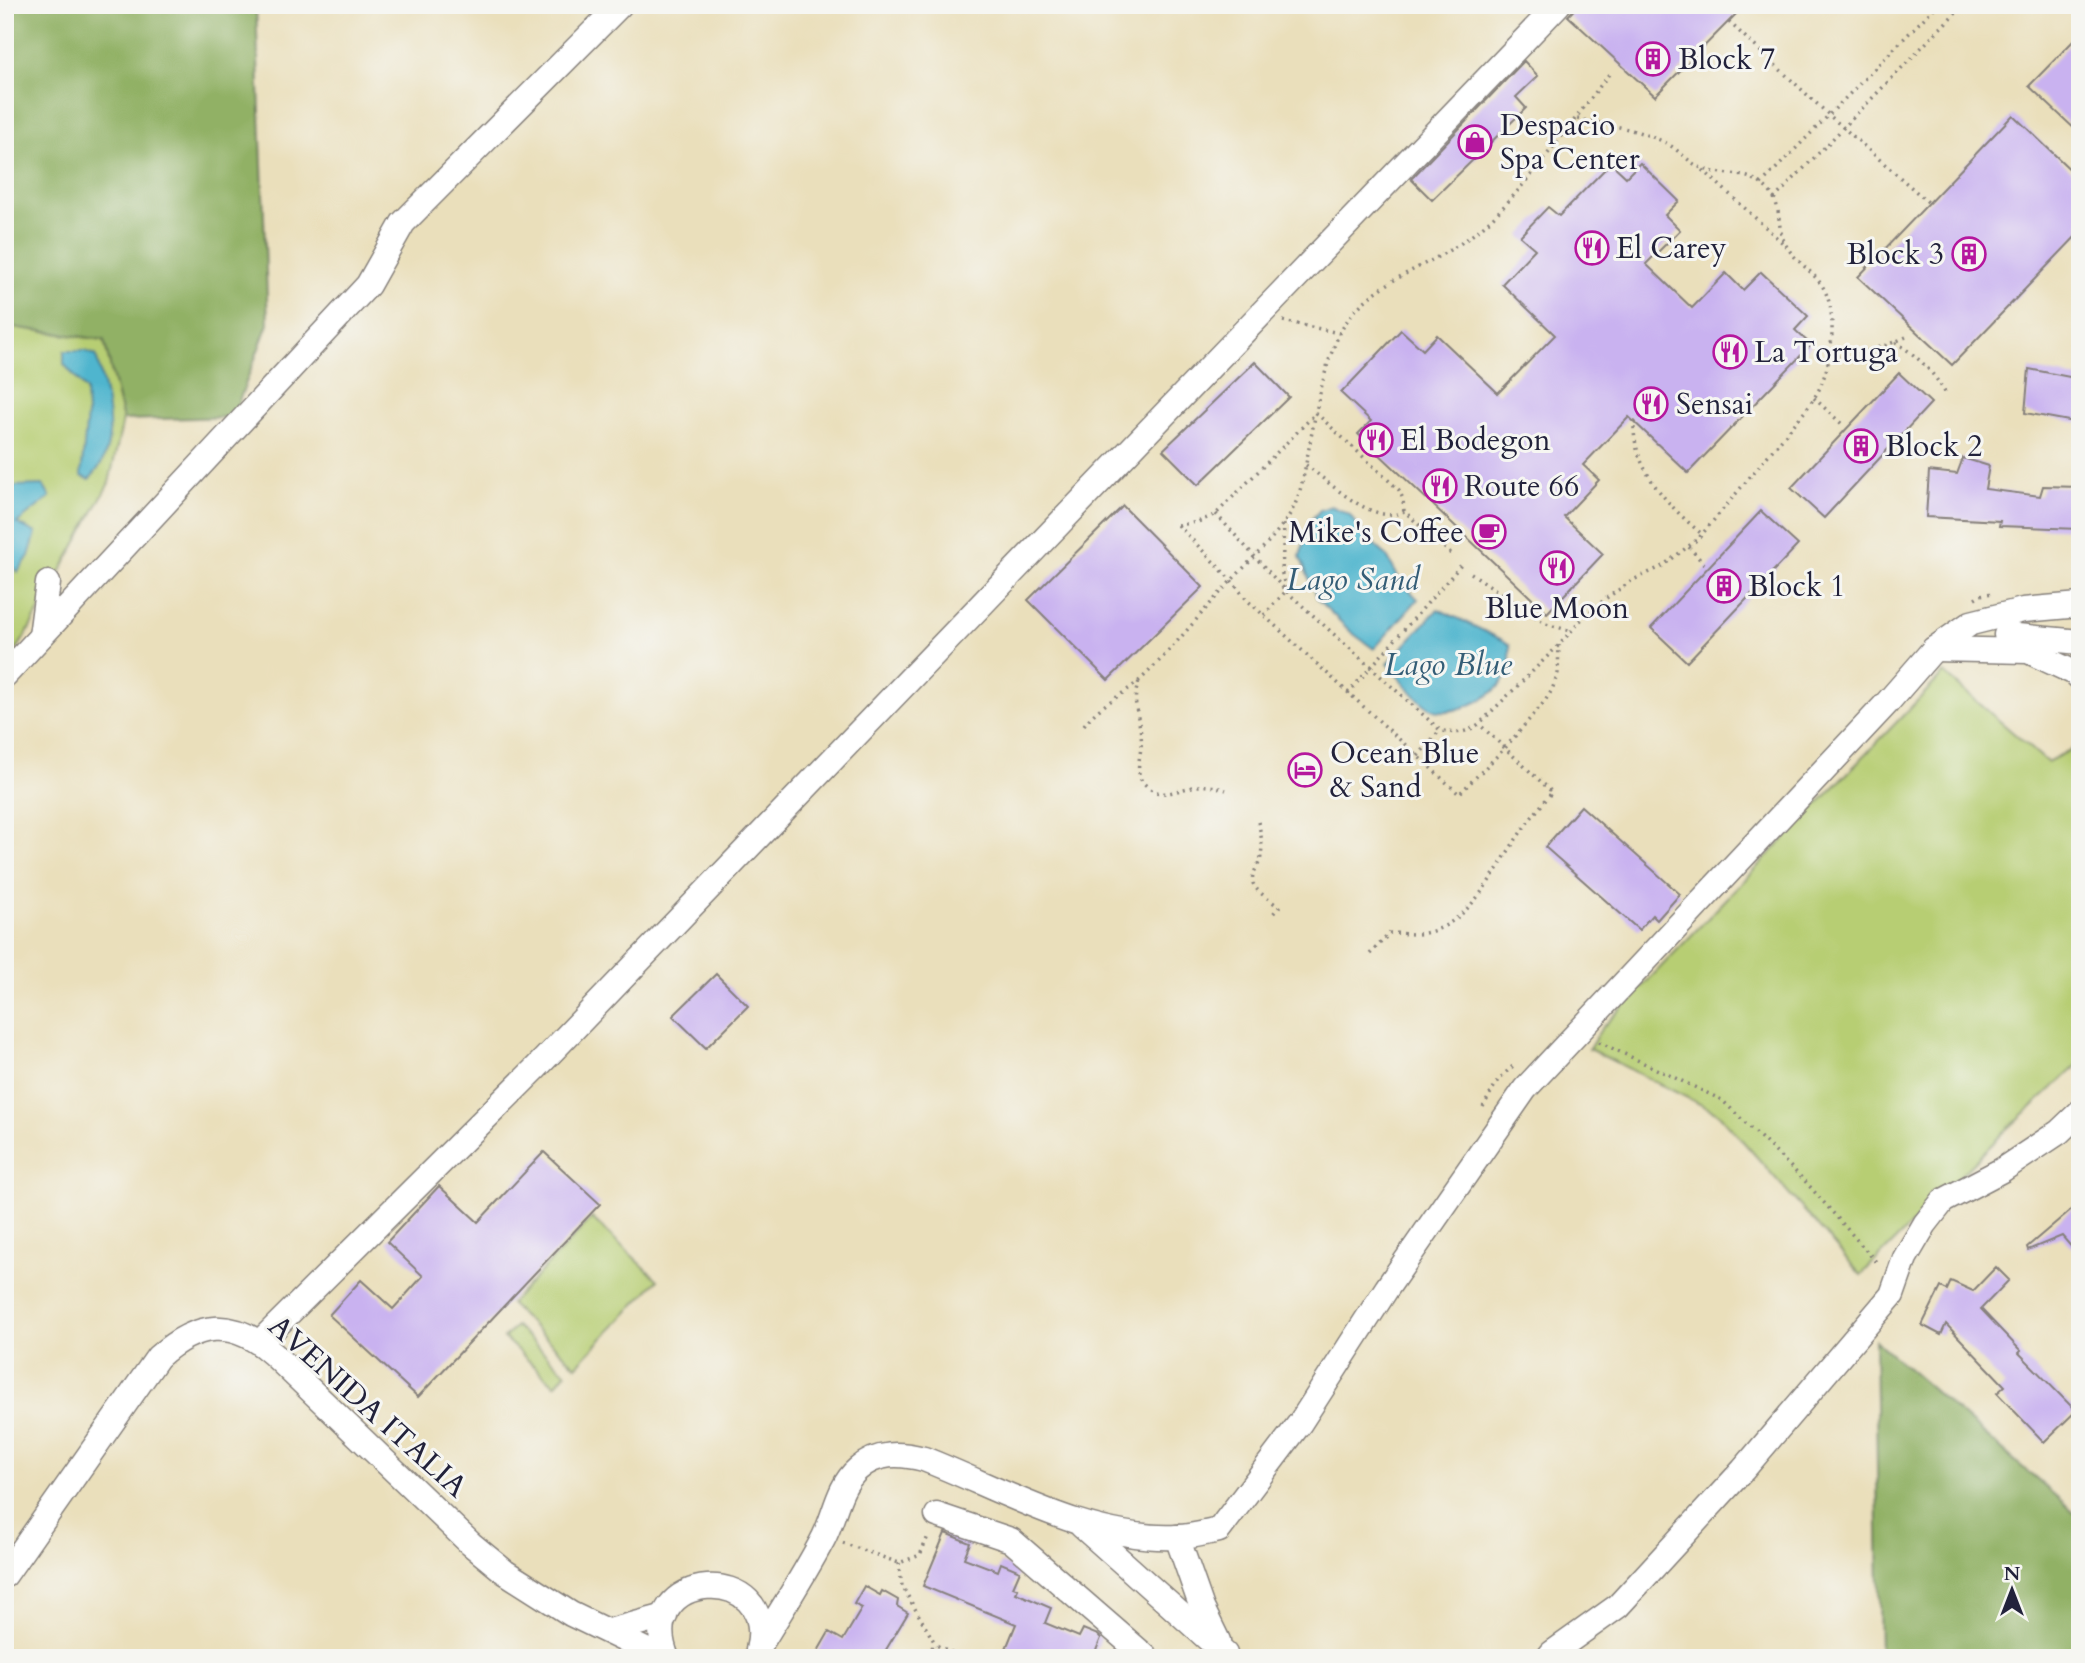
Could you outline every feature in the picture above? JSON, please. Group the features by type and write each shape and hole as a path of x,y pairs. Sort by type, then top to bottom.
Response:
{"street":[{"path":"5,675 368,285 403,223 620,5"},
{"path":"261,1342 536,1068 1558,5"},
{"path":"41,636 48,583"},
{"path":"757,1653 825,1537 842,1490 856,1470 873,1459 886,1455 905,1454 923,1459 1081,1524 1134,1535 1177,1537 1219,1530 1300,1423 1387,1288 1525,1089 1887,703 1934,649 1970,623 2023,610 2080,605"},
{"path":"1934,649 1993,634 2080,642"},
{"path":"1934,649 2028,651 2076,673 2080,678"},
{"path":"1548,1658 1618,1606 1751,1460 1892,1295 1905,1258 1925,1224 1944,1202 2002,1170 2059,1132 2080,1112"},
{"name":"AVENIDA ITALIA","path":"5,1575 158,1357 174,1342 191,1333 226,1329 261,1342 471,1544 505,1572 571,1614 665,1658"},
{"path":"937,1515 1011,1540 1147,1658"},
{"path":"1081,1524 1227,1656"},
{"path":"1177,1537 1202,1608 1227,1656"},
{"path":"665,1658 661,1630 665,1616 672,1604 683,1594 704,1586 726,1588 740,1594 751,1604 760,1625 757,1653"},
{"path":"751,1604 794,1589"},
{"path":"608,1631 665,1616"}],"path":[{"path":"1761,184 1937,5"},
{"path":"1774,199 1963,5"},
{"path":"1729,22 1829,115 1929,202"},
{"path":"1084,725 1095,711 1140,680 1292,511 1306,465 1325,379 1339,333 1351,315 1372,295 1464,241 1515,196 1577,119 1609,74"},
{"path":"1216,514 1286,591 1440,730 1459,733 1479,724 1605,599 1633,580 1661,568 1702,534 1807,410 1822,383 1830,357 1831,308 1826,291 1786,247 1700,168 1666,143 1612,125 1577,119"},
{"path":"1700,168 1715,173 1742,175 1761,184 1774,199 1786,247"},
{"path":"1259,316 1339,333"},
{"path":"1830,357 1858,354 1906,337"},
{"path":"1895,342 1930,370 1947,396"},
{"path":"1814,398 1844,426"},
{"path":"1316,413 1399,491 1404,511 1452,555"},
{"path":"1316,413 1216,514 1198,522 1178,526 1247,600 1459,794 1505,748 1545,701 1558,673 1559,645"},
{"path":"1641,416 1634,423 1633,438 1643,467 1662,495 1702,534"},
{"path":"1306,465 1361,506 1376,513 1393,516 1404,511"},
{"path":"1284,521 1282,574 1286,591"},
{"path":"1689,547 1704,564"},
{"path":"1349,693 1462,564"},
{"path":"1471,573 1546,624 1571,631"},
{"path":"1264,615 1286,591"},
{"path":"1140,680 1135,697 1141,735 1141,781 1153,791 1164,794 1198,786 1226,790"},
{"path":"1370,954 1390,933 1430,933 1457,918 1478,896 1520,832 1552,792 1479,724"},
{"path":"1418,756 1440,730"},
{"path":"1258,822 1262,849 1252,881 1255,887 1279,907 1271,916"},
{"path":"1578,1032 1722,1100 1805,1181 1874,1261 1897,1281"},
{"path":"825,1537 899,1563 920,1555 937,1515"},
{"path":"899,1563 902,1586 936,1645 964,1658"},
{"path":"913,1658 936,1645"}],"green space":[{"path":"5,5 256,5 268,324 233,417 123,420 104,340 5,326"},
{"path":"5,326 104,340 123,420 109,483 26,635 5,668"},
{"path":"1944,673 2047,762 2080,745 2080,1063 2003,1133 1861,1275 1718,1113 1589,1049 1601,1029"},
{"path":"592,1218 658,1280 576,1366 510,1304"},
{"path":"516,1326 566,1373 555,1385 504,1338"},
{"path":"1875,1340 2080,1517 2080,1658 1880,1658"}],"water":[{"path":"64,351 85,351 96,355 107,403 109,436 106,452 100,466 89,479 81,476 87,415 86,390 64,364"},
{"path":"5,481 14,486 43,485 50,497 17,523 36,533 29,556 18,572 5,560"},
{"name":"Lago Sand","path":"1331,506 1349,514 1367,538 1386,555 1401,582 1418,599 1374,649 1351,632 1318,600 1300,557 1309,522 1320,510"},
{"name":"Lago Blue","path":"1438,609 1510,645 1508,669 1497,688 1471,704 1442,711 1434,710 1422,702 1388,663"}],"building":[{"name":"Block 7","path":"1578,5 1745,5 1655,96 1568,16"},
{"path":"2080,34 2080,134 2029,86"},
{"path":"1524,61 1538,76 1516,97 1526,108 1432,200 1411,179"},
{"name":"Block 3","path":"2013,115 2080,179 2080,232 1952,365 1858,277"},
{"path":"1611,163 1626,177 1640,163 1679,201 1665,215 1680,230 1646,264 1692,308 1726,273 1743,290 1761,272 1808,316 1795,330 1811,345 1688,473 1629,417 1583,465 1599,480 1564,517 1603,554 1547,613 1358,434 1371,421 1341,393 1401,330 1423,350 1437,335 1498,393 1555,335 1502,284 1535,249 1520,236 1548,207 1559,216"},
{"path":"1255,362 1289,397 1198,485 1163,450"},
{"path":"2029,369 2080,379 2080,423 2025,413"},
{"name":"Block 2","path":"1899,373 1931,403 1824,518 1791,488"},
{"path":"1963,458 1989,466 1985,489 2040,496 2043,486 2080,487 2080,529 1999,526 2000,521 1926,517 1929,471 1957,474"},
{"path":"1123,506 1203,587 1108,680 1028,600"},
{"name":"Block 1","path":"1761,511 1798,545 1687,662 1651,628"},
{"path":"1581,806 1680,894 1657,920 1652,915 1639,930 1545,847"},
{"path":"716,974 748,1006 706,1048 673,1016"},
{"path":"544,1152 600,1204 418,1397 329,1315 361,1280 393,1309 423,1276 387,1242 439,1186 478,1222"},
{"path":"2080,1202 2080,1257 2062,1236 2028,1250 2027,1247"},
{"path":"1996,1267 2009,1280 1981,1309 2021,1351 2019,1353 2076,1411 2044,1442 1997,1393 2005,1386 1946,1324 1941,1335 1922,1325 1941,1287 1947,1290 1951,1281 1973,1291"},
{"path":"945,1533 970,1543 964,1558 998,1571 1001,1563 1020,1571 1013,1587 1018,1589 1016,1593 1051,1608 1045,1623 1079,1637 1083,1629 1098,1635 1101,1638 1093,1658 1021,1658 1005,1651 1016,1624 923,1586"},
{"path":"864,1586 880,1595 882,1591 898,1600 897,1606 908,1613 881,1658 814,1658 829,1632 843,1640 862,1608 854,1604"}],"place":[{"name":"Block 7","path":"1653,59"},
{"name":"Despacio Spa Center","path":"1475,142"},
{"name":"El Carey","path":"1592,248"},
{"name":"Block 3","path":"1969,254"},
{"name":"La Tortuga","path":"1730,352"},
{"name":"Sensai","path":"1651,404"},
{"name":"El Bodegon","path":"1376,440"},
{"name":"Block 2","path":"1861,446"},
{"name":"Route 66","path":"1440,486"},
{"name":"Mike's Coffee","path":"1489,532"},
{"name":"Blue Moon","path":"1557,568"},
{"name":"Block 1","path":"1724,586"},
{"name":"Ocean Blue & Sand","path":"1305,770"}]}
